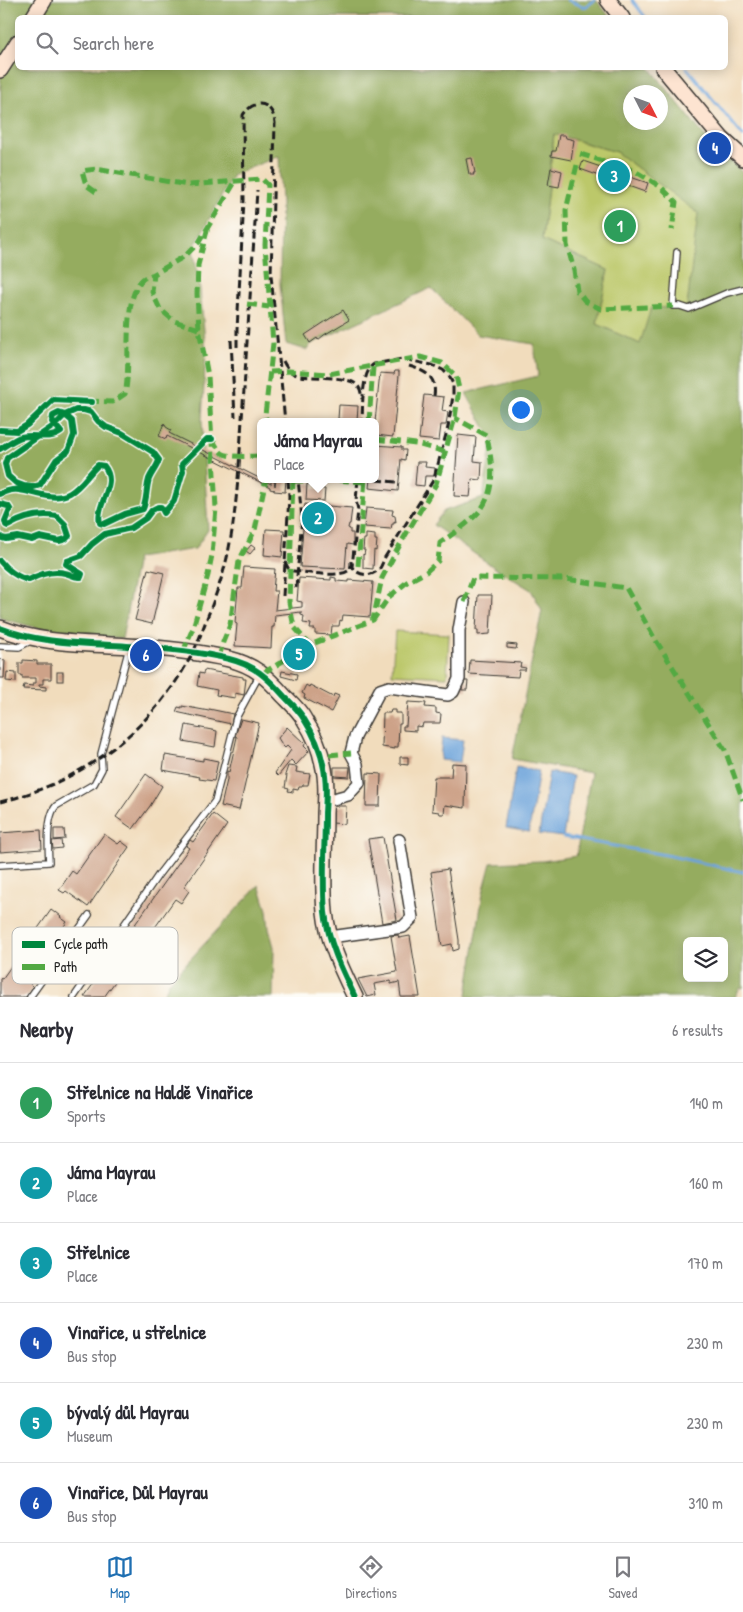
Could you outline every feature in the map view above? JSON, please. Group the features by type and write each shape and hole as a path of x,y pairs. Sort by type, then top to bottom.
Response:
{"street":[{"path":"35,15 44,0"},
{"path":"608,0 620,15"},
{"path":"0,70 15,47"},
{"path":"665,70 722,139 742,158"},
{"path":"326,801 348,795 359,783 357,764 351,753 355,737 380,690 389,687 448,695 453,692 459,679 459,630 464,602"},
{"path":"0,628 36,638 75,643 130,646 229,659 261,672 303,717 318,744 324,765 326,789 325,912 330,937 338,960 355,997"},
{"path":"330,937 403,926 412,918 399,840"}],"lane":[{"path":"678,252 673,306 688,309 727,293 743,289"},
{"path":"0,646 19,647 36,638"},
{"path":"0,865 48,862 48,833 52,810 94,784 102,769 101,754 130,646"},
{"path":"122,927 159,874 215,801 236,718 261,672"},
{"path":"80,927 89,915"},
{"path":"30,997 39,984"},
{"path":"74,997 83,984"}],"green space":[{"path":"1,0 596,0 608,15 15,15 15,70 652,70 664,85 623,85 623,130 668,130 668,90 702,133 743,173 743,988 740,988 735,997 472,997 467,995 483,893 491,863 542,861 576,856 591,773 512,759 542,610 531,590 495,568 433,525 444,511 483,498 492,440 466,393 538,376 534,344 478,335 431,288 311,344 307,350 286,344 280,284 281,203 279,156 233,175 193,249 200,289 206,350 202,420 208,530 195,549 137,558 122,639 53,632 0,618","holes":["554,134 616,152 698,213 687,307 651,308 640,344 597,324 608,270 542,240"]},
{"path":"554,134 616,152 699,213 687,308 640,344 597,324 608,270 542,240"},
{"path":"395,631 449,634 447,677 392,674"},
{"path":"259,885 267,910 269,929 274,947 273,997 163,997 168,984 178,984 178,972"}],"water":[{"path":"442,738 463,740 460,762 440,760"},
{"path":"516,767 539,771 529,832 506,828"},
{"path":"549,772 573,776 563,837 539,834"}],"building":[{"path":"559,135 565,135 566,138 574,140 571,160 551,156 552,151 556,151"},
{"path":"472,158 475,173 470,175 466,159"},
{"path":"583,161 648,183 645,192 580,169"},
{"path":"551,168 562,171 559,187 548,185"},
{"path":"343,310 349,320 310,343 305,335"},
{"path":"395,371 399,371 393,437 379,435 379,418 375,418 380,373 394,374"},
{"path":"424,395 444,397 442,411 448,412 446,425 441,425 439,441 419,439"},
{"path":"339,405 358,406 357,418 338,418"},
{"path":"164,423 171,430 169,433 257,477 257,481 167,436 166,439 159,436"},
{"path":"458,435 476,437 474,461 482,462 481,480 472,479 470,497 454,496"},
{"path":"379,445 402,447 402,450 406,450 405,460 401,459 398,491 369,488 370,483 379,483"},
{"path":"417,462 426,462 425,467 435,468 434,476 425,476 424,486 415,485"},
{"path":"262,483 274,483 275,486 275,483 286,483 285,492 274,491"},
{"path":"307,484 314,484 313,488 325,489 324,501 306,500"},
{"path":"305,504 352,508 348,528 350,533 353,533 353,545 347,544 345,569 300,567"},
{"path":"366,508 393,510 392,515 395,516 396,522 394,521 391,529 364,527"},
{"path":"266,529 284,530 282,557 264,555"},
{"path":"366,534 375,535 375,540 377,540 376,551 374,550 373,569 363,568 363,554 365,550 363,550"},
{"path":"251,545 255,548 250,554 246,551"},
{"path":"244,567 275,569 273,591 277,591 275,610 302,607 302,602 297,601 299,578 331,580 331,577 336,578 336,581 373,582 370,617 343,615 339,626 332,626 331,635 315,634 315,629 310,629 311,624 303,623 304,616 301,615 301,612 275,615 274,627 272,627 271,648 235,646 238,588 242,588"},
{"path":"148,569 164,573 152,624 135,620"},
{"path":"478,595 492,595 490,634 478,635 478,630 476,630"},
{"path":"507,644 517,645 516,649 507,648"},
{"path":"0,659 5,660 4,678 0,678"},
{"path":"23,660 37,661 37,664 51,664 51,679 43,679 43,684 39,684 39,686 46,687 46,690 23,689 24,685 33,686 33,683 36,683 36,678 22,678 22,675 19,675 19,663 23,663"},
{"path":"470,660 521,663 520,667 526,668 525,670 519,670 518,677 469,674"},
{"path":"204,670 243,677 243,679 246,679 244,695 235,693 235,698 216,695 217,690 197,686 199,673 203,674"},
{"path":"282,671 297,674 296,680 281,676"},
{"path":"7,672 16,673 16,682 6,681"},
{"path":"57,672 63,672 63,681 57,681"},
{"path":"462,681 468,681 467,690 462,690"},
{"path":"306,685 309,687 310,685 333,697 334,694 339,696 331,712 304,698 305,695 302,693"},
{"path":"408,702 426,703 425,707 436,708 436,713 441,714 440,723 423,723 422,727 416,726 416,731 403,730 403,726 406,726"},
{"path":"182,706 233,714 231,724 176,712 178,707 182,708"},
{"path":"391,710 395,710 395,713 401,713 398,747 395,747 395,749 382,747 383,713 390,713"},
{"path":"241,719 259,723 239,810 221,806 227,780 227,771 229,772 237,737 235,736"},
{"path":"186,725 217,731 215,747 183,741"},
{"path":"287,727 305,744 304,746 309,751 296,765 291,760 278,776 275,773 291,750 287,746 285,748 278,738"},
{"path":"165,755 203,761 203,758 218,761 214,781 163,770"},
{"path":"400,757 408,757 408,765 400,764"},
{"path":"452,763 466,764 465,808 445,805 444,814 440,814 439,812 432,811 434,777 451,777"},
{"path":"288,766 297,767 296,772 310,774 308,785 299,787 298,790 293,789 293,792 288,791 289,789 285,788 287,775 285,775"},
{"path":"334,767 350,767 349,777 334,776"},
{"path":"367,773 381,774 380,806 366,806"},
{"path":"146,774 162,786 133,829 116,817"},
{"path":"333,806 346,806 345,824 332,823"},
{"path":"213,814 227,825 184,887 189,891 181,903 175,899 155,927 133,927 189,848 186,846 190,840 193,842"},
{"path":"54,829 64,829 65,839 54,840"},
{"path":"41,830 42,849 0,852 0,833"},
{"path":"104,834 118,844 121,841 129,847 88,907 66,891 64,893 59,890 72,871 76,874"},
{"path":"383,837 397,920 382,923 368,839"},
{"path":"61,840 62,848 53,849 52,841"},
{"path":"448,869 459,940 459,949 453,951 452,944 442,946 431,872"},
{"path":"51,910 67,922 63,927 39,927"},
{"path":"398,935 399,938 410,936 420,997 401,997 399,982 391,984 391,981 374,984 376,995 367,997 358,979 397,972 391,936"},
{"path":"12,965 12,984 30,984 33,987 26,997 0,997 0,978 2,979"},
{"path":"93,984 113,984 104,997 84,997"}],"waterway":[{"path":"568,0 585,7 595,0"},
{"path":"632,0 644,15"},
{"path":"689,70 743,136"},
{"path":"563,837 666,855 743,872"}],"railway":[{"path":"237,347 244,200 243,115 253,106 263,104 271,110 275,123 271,275 285,418"},
{"path":"0,802 58,782 85,767 134,731 155,709 174,684 198,642 223,573 235,509 257,190"},
{"path":"231,340 235,417"},
{"path":"358,483 356,500 358,510 352,567 365,575 373,573 380,568 434,479 448,427 453,384 443,370 432,365 402,359 374,364 370,368 365,382 362,418"},
{"path":"283,361 290,371 297,375 351,381 359,387 362,399"},
{"path":"409,366 421,370 432,379 434,396"},
{"path":"379,480 396,482"},
{"path":"283,596 288,483"},
{"path":"296,588 302,518 298,483"},
{"path":"285,562 288,568 293,571 340,574 350,569 351,561"}],"marked path":[{"path":"580,154 635,171 661,187 676,202 672,230"},
{"path":"577,165 566,210 567,245 574,270 577,291 585,301 601,309 673,306"},
{"path":"96,192 86,185 82,171 96,169 188,185 262,179 268,185 265,245 273,343 266,418"},
{"path":"199,329 174,321 160,309 152,292 154,274 185,256 199,242 235,182"},
{"path":"183,652 193,628 208,575 212,555 216,508 208,376 199,329 197,294 198,265 208,227"},
{"path":"89,401 113,402 125,394 131,304 135,291 141,281 154,274"},
{"path":"247,304 269,307"},
{"path":"270,372 289,371 329,374 420,357 442,363 456,376 459,389 455,418 436,484 382,578 373,620"},
{"path":"369,418 373,367"},
{"path":"263,673 310,645 373,620 389,597 407,582 426,572 438,561 440,543 477,514 488,496 492,476 486,435 455,418"},
{"path":"212,439 221,452 226,455 257,456"},
{"path":"379,439 416,444 446,452"},
{"path":"219,658 230,625 239,561 255,530 265,483"},
{"path":"293,483 289,602 294,627 310,645"},
{"path":"358,566 365,483"},
{"path":"464,602 473,578 565,579 626,588 655,639 725,750 743,800"},
{"path":"329,755 351,753"}],"cycle path":[{"path":"0,430 17,431 27,425 53,400 92,402"},
{"path":"0,449 21,437 26,436 31,436 36,436 41,436 52,436 61,432 58,428 55,425 52,422 53,416 59,413 65,415 72,421 74,435 68,451 56,460 40,485 33,487 16,483 8,476 5,464 7,458 55,425 65,415 76,410 84,410 91,412 106,427 122,433 153,452 159,460 149,479 143,509 125,514 104,524 100,523 99,516 109,480 104,466 98,465 78,487 64,496 51,497 16,490 9,490 0,494"},
{"path":"0,561 13,573 29,580 51,572 81,577 82,574 66,564 67,561 81,556 105,534 131,528 158,507 161,507 164,513 174,501 183,471 182,464 207,439 212,439"},
{"path":"0,504 8,506 10,509 5,521 8,526 32,516 57,516 65,524 69,536 59,541 40,537 32,540 18,537 6,539 0,536"},
{"path":"0,628 47,640 165,649 229,659 253,668 272,683 302,716 320,752 326,788 325,912 332,945 355,997"}],"place":[{"name":"Vinařice, u střelnice","path":"715,148"},
{"name":"Střelnice","path":"614,176"},
{"name":"Střelnice na Haldě Vinařice","path":"620,226"},
{"name":"Jáma Mayrau","path":"318,518"},
{"name":"bývalý důl Mayrau","path":"299,654"},
{"name":"Vinařice, Důl Mayrau","path":"146,655"}]}
